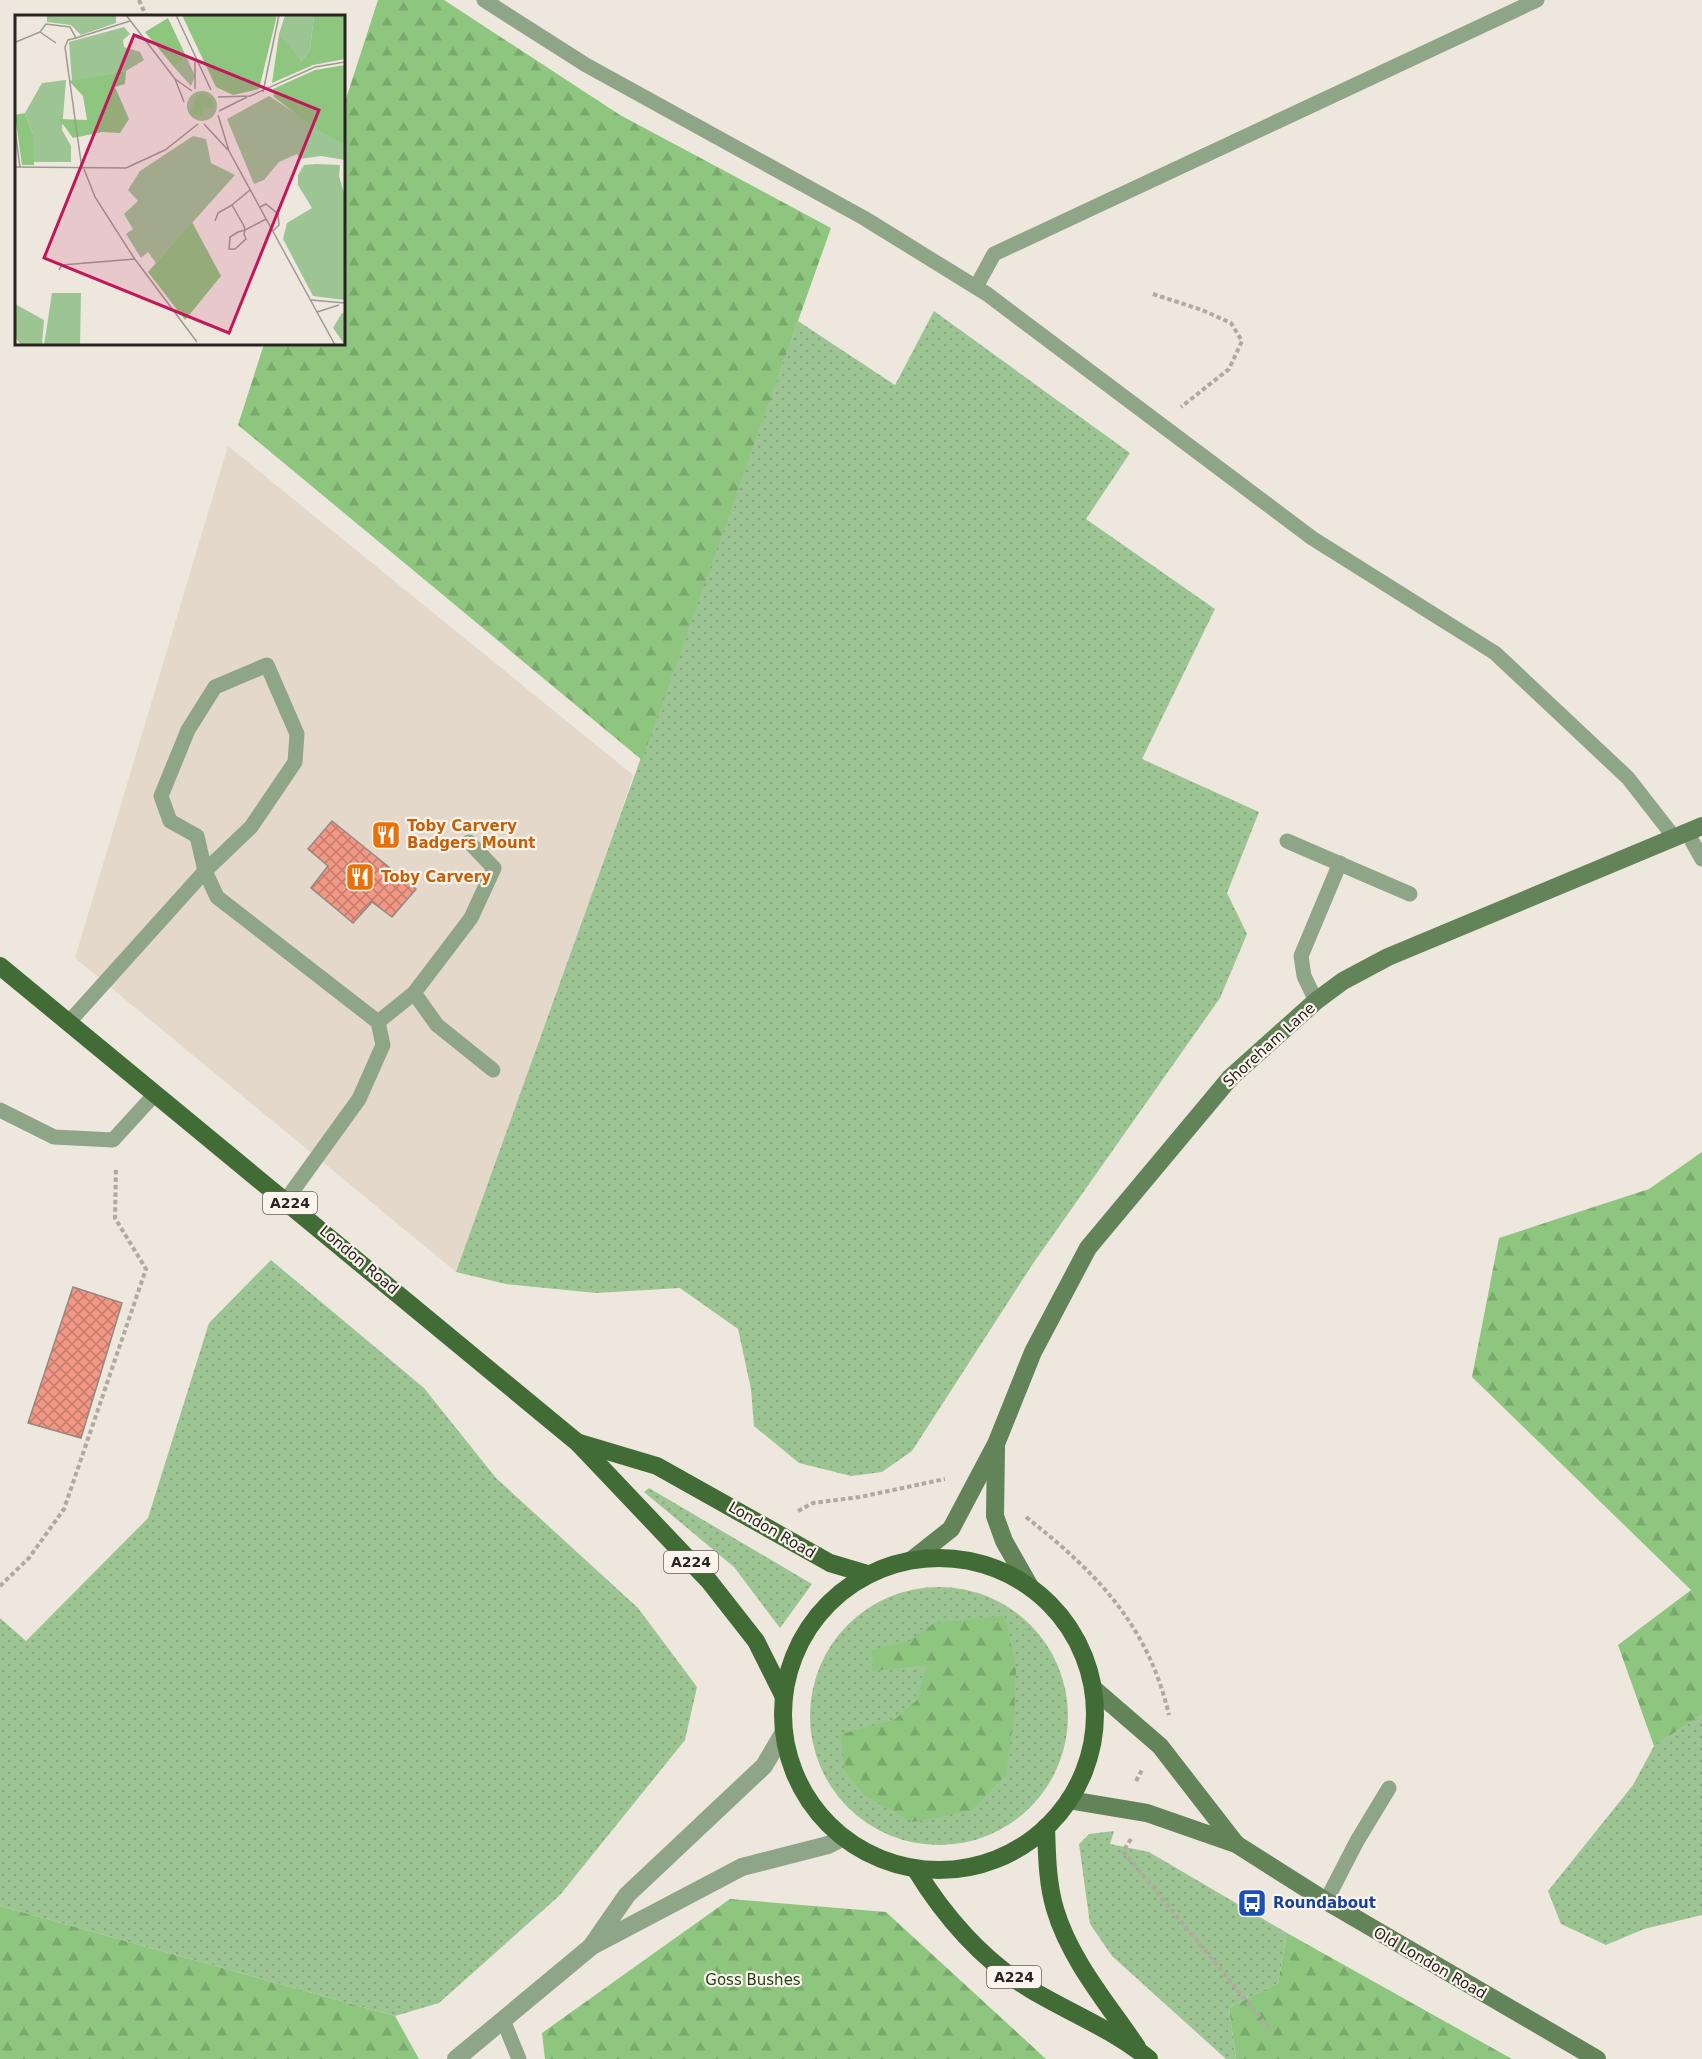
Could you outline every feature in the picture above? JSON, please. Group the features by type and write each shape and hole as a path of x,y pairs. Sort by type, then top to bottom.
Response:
{"main road":[{"name":"London Road","path":"0,966 578,1443 709,1581 756,1641 784,1697"},
{"name":"London Road","path":"578,1443 657,1466 830,1563 867,1574"},
{"path":"944,1557 989,1565 1029,1585 1055,1608 1074,1633 1087,1661 1094,1689 1095,1731 1085,1769 1069,1800 1046,1827 1016,1849 983,1863 949,1869 916,1870 889,1865 838,1840 806,1796 791,1763 784,1732 784,1697 789,1668 807,1629 835,1597 867,1574 913,1559 944,1557"},
{"name":"A224","path":"1046,1827 1050,1885 1061,1928 1071,1948 1144,2055"},
{"name":"A224","path":"916,1870 947,1917 991,1959 1026,1987 1144,2055"}],"street":[{"name":"Shoreham Lane","path":"913,1559 951,1529 996,1444 1032,1352 1088,1248 1230,1078 1291,1021 1343,981 1388,957 1688,832"},
{"name":"Shoreham Lane","path":"996,1444 995,1516 1004,1541 1029,1585"},
{"name":"Old London Road","path":"1094,1689 1160,1746 1236,1844"},
{"path":"592,1946 627,1895 764,1766 784,1732"},
{"name":"Old London Road","path":"1069,1800 1147,1813 1236,1844 1326,1901 1597,2059"},
{"path":"456,2059 592,1946 742,1867 828,1845 838,1840"}],"lane":[{"path":"484,0 586,65 864,218 976,287 1312,538 1495,653 1688,832 1702,859"},
{"path":"976,287 994,254 1537,0"},
{"path":"69,1022 205,871 251,827 295,762 297,734 267,665 215,687 188,730 161,796 170,821 197,836 205,871 217,897 378,1022 383,1045 359,1100 286,1200"},
{"path":"1287,841 1410,894"},
{"path":"378,1022 414,993 471,918 494,868 469,842"},
{"path":"1316,1002 1304,976 1300,956 1340,863"},
{"path":"414,993 437,1025 493,1070"},
{"path":"0,1110 54,1137 113,1140 156,1093"},
{"path":"1326,1901 1357,1841 1389,1788"},
{"path":"504,2020 519,2059"}],"path":[{"path":"139,0 146,15"},
{"path":"1153,294 1202,310 1231,323 1242,341 1229,369 1178,410 1170,432"},
{"path":"0,1586 29,1558 64,1509 146,1269 115,1218 116,1172 113,1140"}],"shaded area":[{"path":"228,446 633,775 544,1053 456,1272 75,958"}],"green space":[{"path":"378,0 444,0 620,115 831,228 642,760 238,425 264,345 345,345 345,102"},
{"path":"934,311 1130,453 1086,519 1215,609 1142,759 1259,812 1227,893 1247,934 1220,998 1032,1265 912,1451 882,1472 851,1476 799,1463 754,1426 751,1389 738,1329 680,1288 596,1293 506,1284 456,1272 798,321 895,385"},
{"path":"1702,1152 1702,1715 1654,1746 1618,1645 1691,1590 1472,1377 1499,1238 1649,1189"},
{"path":"271,1260 424,1388 496,1478 638,1608 697,1687 685,1740 560,1895 439,2003 395,2016 0,1906 0,1618 26,1641 148,1518 209,1323"},
{"path":"649,1488 812,1584 780,1628 734,1567 644,1492"},
{"path":"926,1587 952,1587 977,1592 1000,1602 1021,1616 1039,1634 1053,1655 1063,1678 1068,1716 1063,1754 1053,1777 1039,1798 1021,1816 1000,1830 977,1840 952,1845 926,1845 901,1840 878,1830 857,1816 839,1798 825,1777 815,1754 810,1729 810,1703 815,1678 825,1655 839,1634 857,1616 878,1602 901,1592"},
{"path":"1005,1616 1016,1669 1014,1717 1006,1775 972,1810 913,1822 864,1795 844,1770 841,1734 894,1720 917,1700 927,1665 873,1671 872,1650 910,1641 934,1623"},
{"path":"1702,1715 1702,1915 1644,1929 1606,1945 1561,1924 1548,1891 1633,1785 1654,1746"},
{"path":"1114,1831 1110,1844 1149,1852 1287,1933 1278,1983 1229,2008 1236,2059 1226,2059 1112,1956 1090,1924 1079,1844 1089,1834"},
{"name":"Goss Bushes","path":"730,1899 886,1912 1046,2059 545,2059 542,2033"},
{"path":"0,1906 395,2016 419,2059 0,2059"},
{"path":"1287,1933 1512,2059 1236,2059 1229,2008 1278,1983"}],"building":[{"name":"Toby Carvery","path":"332,821 416,889 392,917 372,902 353,923 311,888 328,866 308,849"},
{"path":"73,1287 122,1303 81,1438 28,1423"}],"place":[{"name":"Toby Carvery Badgers Mount","path":"386,835"},
{"name":"Toby Carvery","path":"360,877"},
{"name":"Roundabout","path":"1252,1903"}]}
